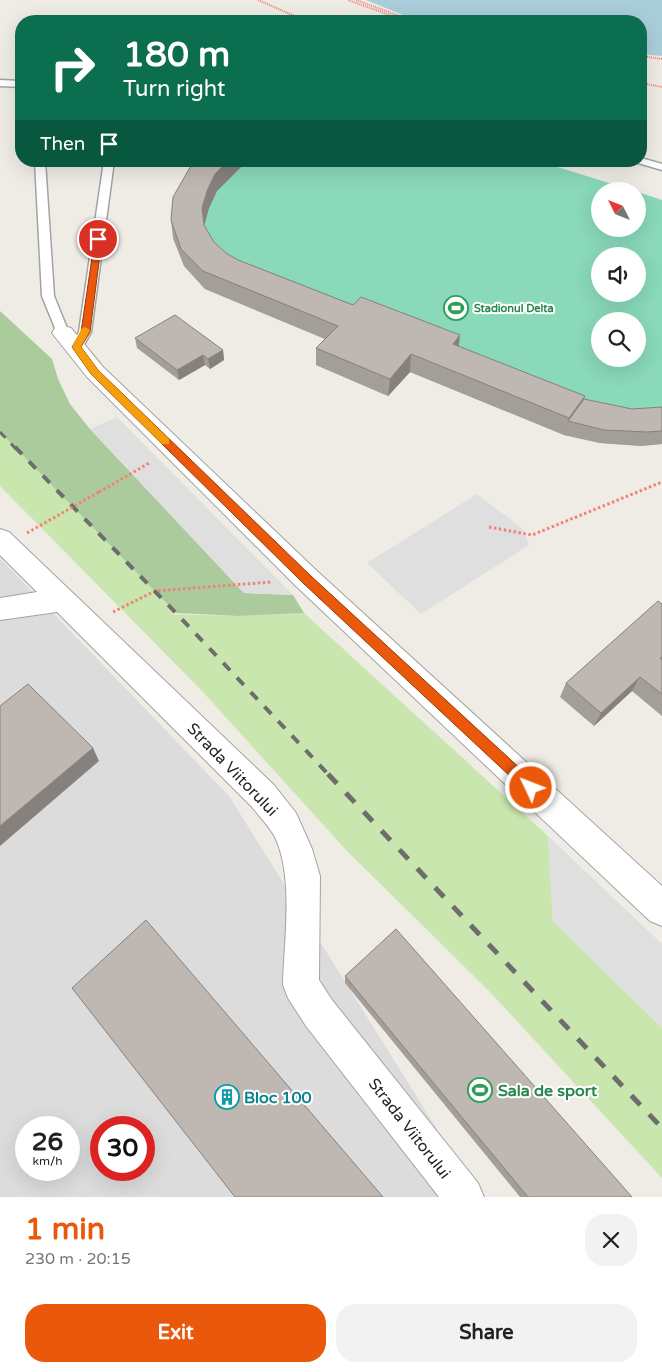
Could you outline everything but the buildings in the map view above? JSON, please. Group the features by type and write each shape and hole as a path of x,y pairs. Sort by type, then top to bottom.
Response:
{"street":[{"path":"70,340 95,372 307,579 662,909"},
{"name":"Strada Viitorului","path":"14,536 75,612 263,796 285,824 296,849 303,876 301,984 319,1013 464,1197"},
{"path":"0,609 75,612"}],"lane":[{"path":"0,83 15,84"},
{"path":"647,163 662,167"},
{"path":"40,167 40,200 48,296 70,340 85,332 108,167"}],"path":[{"path":"258,0 292,15"},
{"path":"348,0 389,15"},
{"path":"356,0 397,15"},
{"path":"647,58 662,59"},
{"path":"647,84 662,87"},
{"path":"14,536 127,476"},
{"path":"489,527 532,535 662,482"},
{"path":"75,612 155,591 307,579"}],"shaded area":[{"path":"117,417 293,595 244,593 90,429"},
{"path":"477,494 523,529 529,545 421,614 367,563"},
{"path":"0,558 229,796 467,1177 485,1197 0,1197"},
{"path":"548,836 662,944 662,1028 553,921"}],"green space":[{"name":"Stadionul Delta","path":"214,167 557,167 606,182 591,182 591,238 646,238 646,195 662,200 662,444 641,446 600,443 564,435 410,372 388,396 316,365 337,344 205,289 184,266 173,238"},
{"path":"0,311 52,359 58,379 70,404 90,429 244,593 293,595 304,613 238,616 176,613 0,432"},
{"path":"0,432 176,613 168,614 237,616 304,613 548,836 553,921 662,1028 662,1178 489,991 346,850 202,691 0,486"}],"water":[{"path":"366,0 662,0 662,56 647,55 647,15 403,15"}],"railway":[{"path":"0,432 16,449"},
{"path":"15,447 176,613 329,775"},
{"path":"328,774 662,1128"}],"slow traffic":[{"path":"85,330 77,347 95,372 165,441"}],"place":[{"name":"Stadionul Delta","path":"456,308"},
{"name":"Sala de sport","path":"480,1090"},
{"name":"Bloc 100","path":"227,1097"}],"route":[{"path":"98,239 85,332 77,347 95,372 307,579 531,788"}]}
